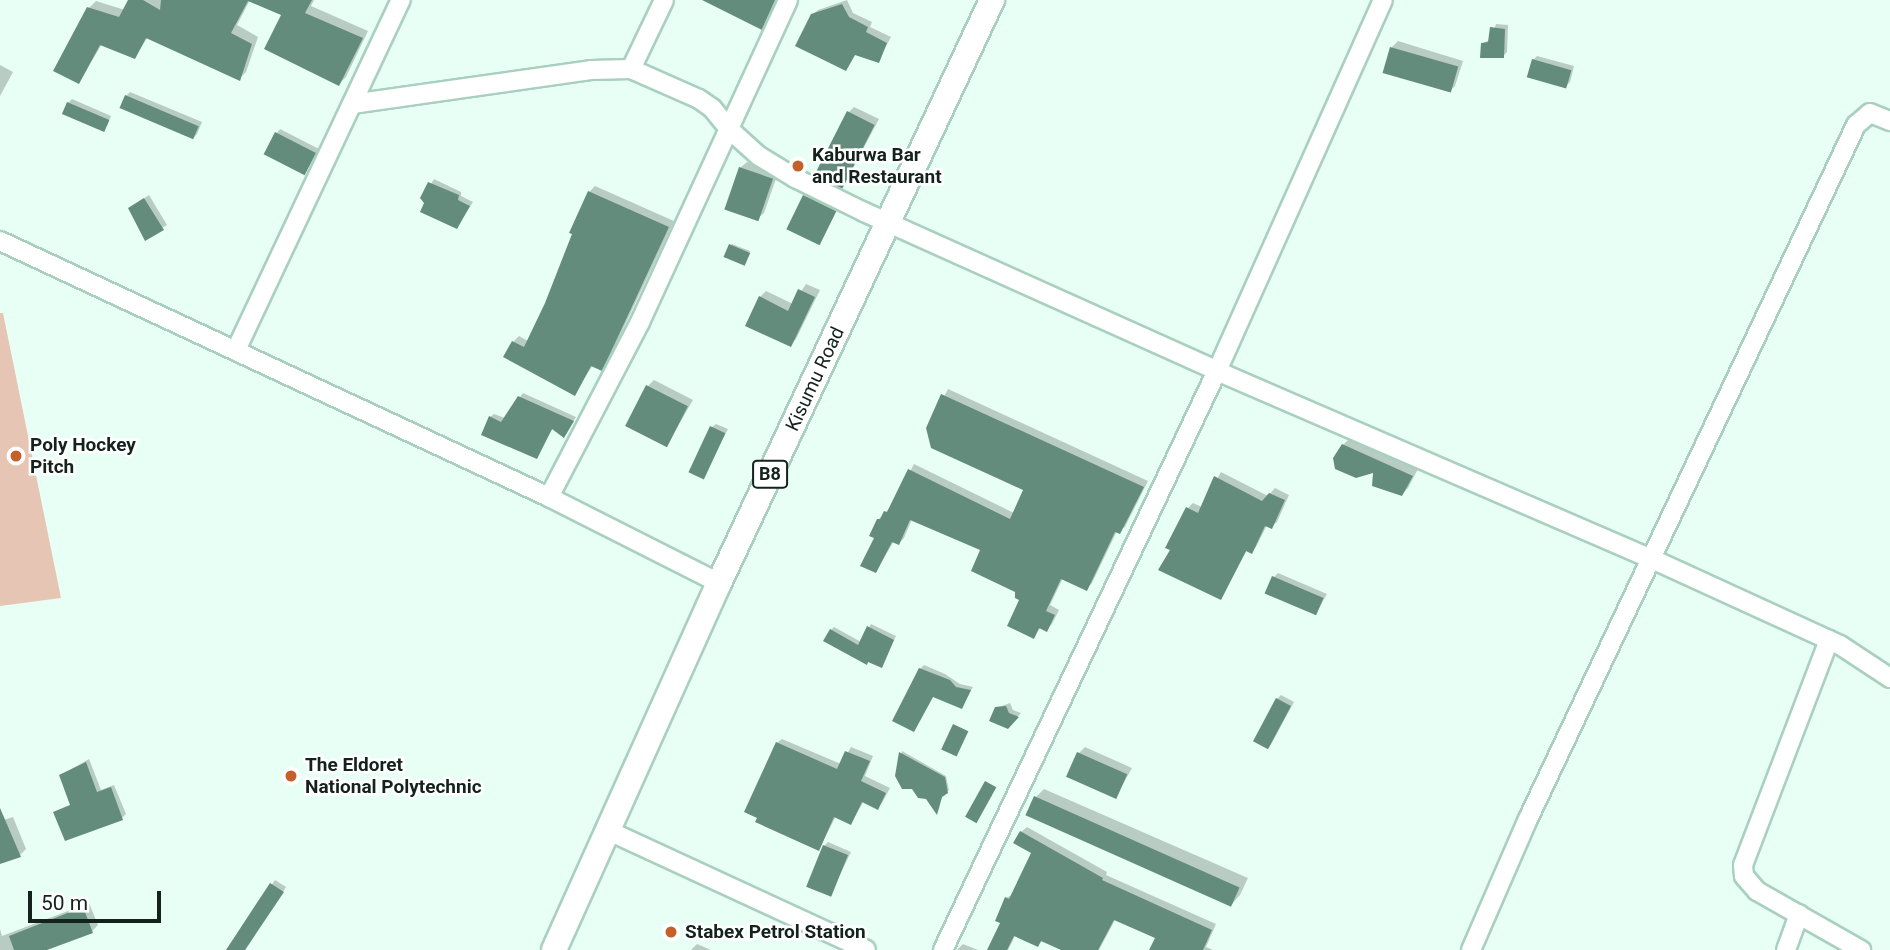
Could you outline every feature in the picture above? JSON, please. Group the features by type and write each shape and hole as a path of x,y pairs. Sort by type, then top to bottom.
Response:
{"highway":[{"name":"Kisumu Road","path":"554,950 719,583 992,0"}],"street":[{"path":"236,351 401,0"},
{"path":"631,69 664,0"},
{"path":"550,498 640,322 788,0"},
{"path":"943,950 1217,371 1383,0"},
{"path":"352,104 591,70 631,69 699,99 712,108 730,130 759,156 795,178 982,266 1217,371 1652,559 1829,640 1890,678"},
{"path":"1471,950 1528,818 1856,124 1870,113 1890,121"},
{"path":"0,241 550,498 719,583"},
{"path":"1829,640 1743,865 1748,884 1861,950"},
{"path":"609,831 866,950"},
{"path":"1786,950 1798,914"}],"shaded area":[{"name":"Poly Hockey Pitch","path":"0,313 3,313 61,598 0,606"}],"building":[{"path":"128,0 143,0 160,10 161,0 312,0 305,13 363,38 339,86 264,49 281,15 248,1 231,33 252,44 240,81 146,38 135,59 100,45 79,84 53,71 87,7 119,17"},
{"path":"702,0 775,0 762,30"},
{"path":"842,4 849,17 868,27 866,32 887,43 879,63 855,55 846,71 795,46 811,14"},
{"path":"1490,27 1505,29 1504,58 1480,58 1481,43 1488,42"},
{"path":"1390,47 1458,67 1451,93 1383,73"},
{"path":"1532,59 1571,70 1566,89 1527,77"},
{"path":"125,95 199,126 193,139 120,108"},
{"path":"67,102 109,120 104,132 62,114"},
{"path":"847,111 875,125 842,189 814,175"},
{"path":"275,132 316,153 305,175 264,154"},
{"path":"739,167 773,179 758,221 724,210"},
{"path":"428,182 459,195 458,200 470,206 457,229 420,212 424,203 420,198"},
{"path":"588,191 669,227 602,371 591,366 575,396 503,357 512,341 524,347 545,303 572,234 569,233"},
{"path":"803,195 836,211 820,245 786,229"},
{"path":"144,198 164,230 145,241 128,208"},
{"path":"729,244 750,253 745,266 724,257"},
{"path":"798,289 815,297 791,347 745,326 759,296 788,311"},
{"path":"646,385 688,406 667,447 625,426"},
{"path":"941,394 1144,487 1120,534 1115,532 1087,591 1061,579 1046,611 1055,615 1047,632 1039,628 1034,639 1007,626 1019,600 1015,598 1015,592 971,571 980,550 910,520 899,545 892,542 876,573 860,566 874,538 869,536 877,519 880,519 884,511 887,512 908,469 1010,519 1023,490 931,448 926,428"},
{"path":"518,396 574,421 564,438 552,429 537,459 481,435 489,416 501,422"},
{"path":"710,426 725,433 704,479 688,472"},
{"path":"1342,444 1413,476 1402,496 1372,486 1373,473 1356,478 1335,469 1333,458"},
{"path":"1214,476 1262,501 1269,493 1285,500 1272,529 1265,526 1252,554 1246,551 1221,600 1158,570 1170,550 1165,548 1186,507 1198,513"},
{"path":"1272,576 1324,598 1316,615 1265,593"},
{"path":"867,626 894,640 882,668 868,662 867,665 823,641 830,629 858,645"},
{"path":"919,668 950,680 956,687 971,690 962,709 933,697 914,732 892,721"},
{"path":"1276,698 1291,706 1268,749 1253,741"},
{"path":"1006,706 1009,713 1019,717 1008,729 989,721 995,707"},
{"path":"953,724 968,731 957,757 941,749"},
{"path":"776,742 837,769 845,751 870,761 861,781 886,793 878,810 862,802 851,825 834,817 819,851 755,822 757,818 744,812"},
{"path":"899,752 945,777 948,793 942,797 937,815 926,799 918,798 912,789 902,789 895,776"},
{"path":"1077,752 1127,774 1116,799 1066,777"},
{"path":"86,762 97,792 111,787 123,820 65,841 53,812 70,805 59,775"},
{"path":"985,781 996,787 976,823 965,817"},
{"path":"1034,796 1240,888 1231,907 1025,815"},
{"path":"0,808 21,857 0,864"},
{"path":"1020,831 1103,878 1102,880 1212,930 1203,950 1149,950 1155,938 1114,920 1098,950 1061,950 1041,941 1038,947 1014,936 1007,950 987,950 1000,923 995,921 1005,897 1009,899 1031,853 1013,843"},
{"path":"823,845 848,855 831,897 806,887"},
{"path":"270,883 284,892 245,950 226,950"},
{"path":"83,907 93,933 47,950 14,950 9,936"}],"place":[{"name":"Kaburwa Bar and Restaurant","path":"798,166"},
{"name":"Poly Hockey Pitch","path":"16,456"},
{"name":"The Eldoret National Polytechnic","path":"291,776"},
{"name":"Stabex Petrol Station","path":"671,932"}]}
